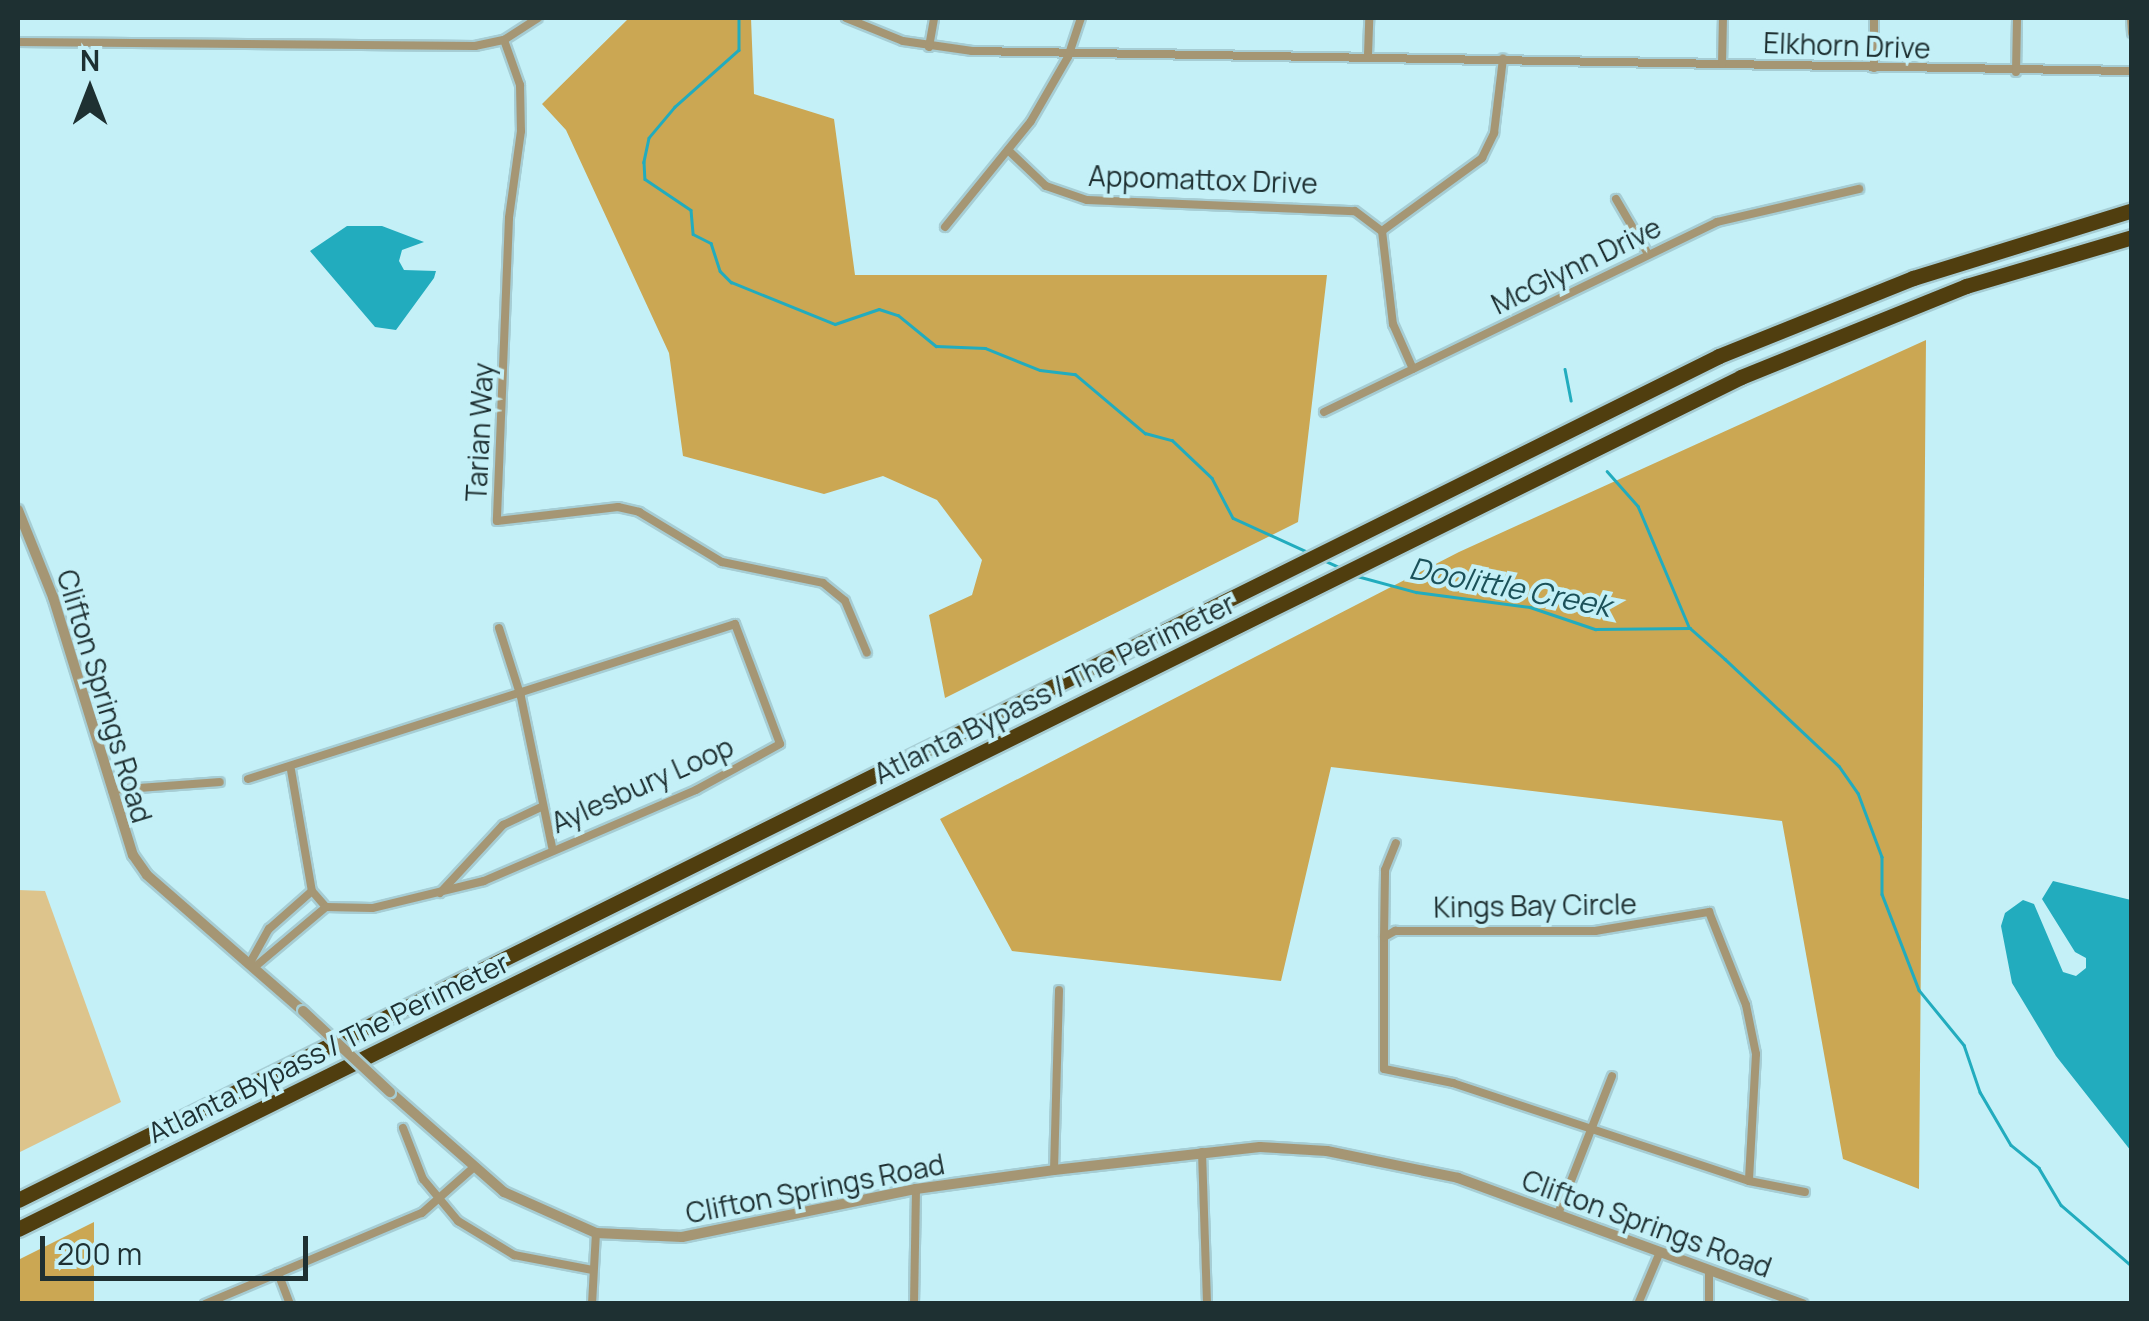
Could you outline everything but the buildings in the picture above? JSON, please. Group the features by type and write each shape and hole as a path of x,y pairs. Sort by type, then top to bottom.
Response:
{"highway":[{"name":"Atlanta Bypass / The Perimeter","path":"18,1200 1810,316 1996,249 2132,210"},
{"name":"Atlanta Bypass / The Perimeter","path":"18,1228 1372,558 1820,342 1966,286 2132,236"}],"street":[{"path":"18,42 475,46 504,40 538,18"},
{"name":"Elkhorn Drive","path":"846,18 929,47 1070,53 1368,55 2016,72 2132,71"},
{"path":"929,47 934,18"},
{"path":"946,227 1008,150 1070,53 1081,18"},
{"path":"1368,55 1369,18"},
{"path":"1722,64 1723,18"},
{"path":"1874,18 1874,68"},
{"path":"2016,72 2017,18"},
{"path":"2131,18 2132,33"},
{"name":"Tarian Way","path":"504,40 520,85 520,131 509,218 496,521 618,507 639,512 722,562 823,583 845,601 867,653"},
{"path":"1414,369 1393,324 1382,230 1482,158 1494,134 1504,59"},
{"name":"Appomattox Drive","path":"1008,150 1046,186 1086,200 1334,207 1355,211 1382,230"},
{"name":"McGlynn Drive","path":"1324,412 1717,222 1859,189"},
{"path":"1616,199 1648,254"},
{"name":"Clifton Springs Road","path":"18,510 53,597 120,826 147,874 253,963 473,1168 534,1210 596,1233 702,1235 916,1189 1260,1147 1392,1160 1558,1214 1803,1304"},
{"name":"Aylesbury Loop","path":"248,780 521,697 734,624 780,744 696,790 552,847 484,881 372,908 326,907"},
{"path":"499,628 521,697 552,847"},
{"path":"253,963 302,930 326,907 312,891 291,770"},
{"path":"112,790 220,782"},
{"path":"439,894 503,825 542,808"},
{"path":"1396,843 1385,870 1384,1069 1453,1083 1749,1181 1805,1192"},
{"path":"253,963 286,914 312,891"},
{"name":"Kings Bay Circle","path":"1384,937 1395,931 1595,931 1709,912 1746,1005 1756,1054 1749,1181"},
{"path":"286,914 302,930"},
{"path":"1054,1170 1059,990"},
{"path":"1558,1214 1612,1076"},
{"path":"403,1128 438,1204 514,1255 593,1270"},
{"path":"1202,1152 1207,1304"},
{"path":"205,1304 438,1204 473,1168"},
{"path":"914,1304 916,1189"},
{"path":"592,1304 596,1233"},
{"path":"1638,1304 1660,1252"},
{"path":"1709,1270 1709,1304"},
{"path":"278,1273 290,1304"}],"shaded area":[{"path":"629,18 751,18 754,94 834,119 855,275 1327,275 1298,522 945,698 929,615 972,595 982,560 937,500 883,476 824,494 683,456 669,353 566,130 542,104"},
{"path":"1926,340 1919,1189 1843,1159 1782,821 1331,767 1281,981 1012,951 940,819 1459,552"},
{"path":"18,890 45,891 121,1102 18,1153"},
{"path":"94,1222 94,1303 18,1303 18,1260"}],"water":[{"path":"347,226 382,226 424,242 402,250 399,261 404,270 436,271 434,278 396,330 375,327 310,251"},
{"path":"2053,881 2131,900 2131,1151 2056,1056 2012,983 2001,926 2005,913 2023,900 2034,904 2063,972 2076,976 2086,968 2086,958 2075,952 2042,899"}],"waterway":[{"name":"Doolittle Creek","path":"739,18 739,50 675,107 649,138 644,162 645,179 691,210 693,234 711,243 720,271 731,282 835,324 879,309 898,315 936,346 985,348 1040,370 1075,374 1145,433 1172,440 1212,478 1233,518 1310,553"},
{"path":"1565,369 1571,400"},
{"path":"1607,471 1638,506 1689,627"},
{"name":"Doolittle Creek","path":"1321,559 1341,568"},
{"name":"Doolittle Creek","path":"1357,576 1416,592 1530,607 1595,629 1690,628 1725,659 1839,766 1858,793 1882,857 1882,894 1919,990 1964,1045 1980,1092 2011,1145 2039,1168 2061,1205 2132,1266"}]}
